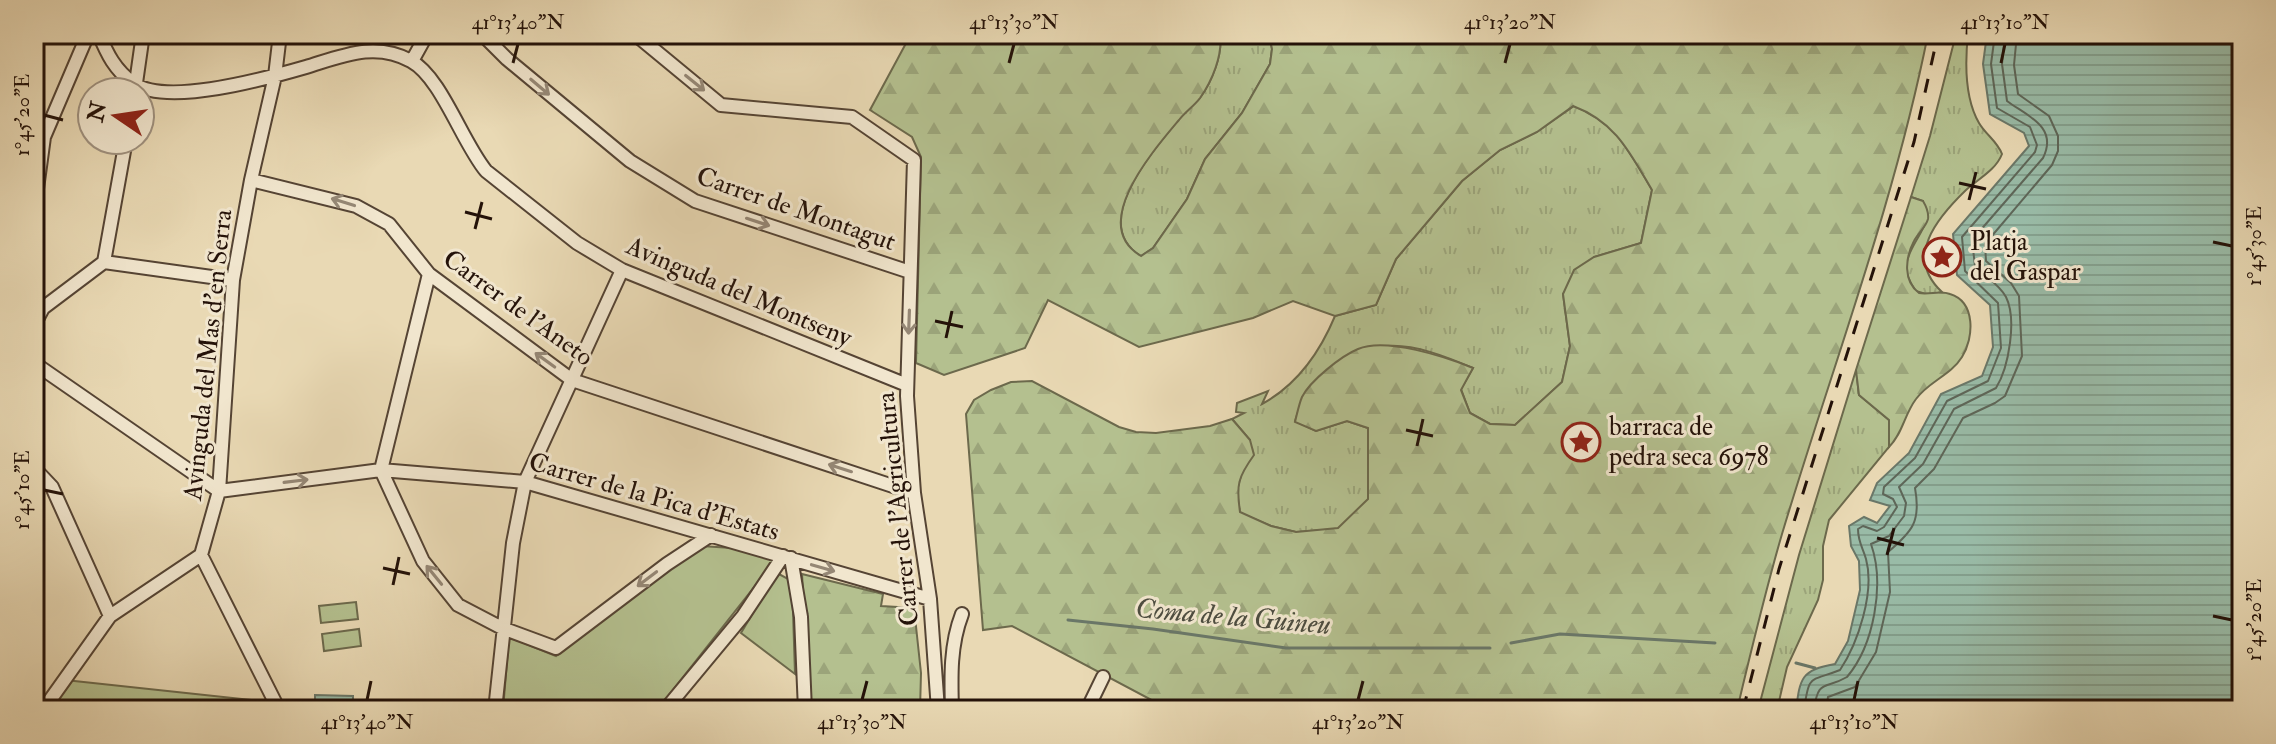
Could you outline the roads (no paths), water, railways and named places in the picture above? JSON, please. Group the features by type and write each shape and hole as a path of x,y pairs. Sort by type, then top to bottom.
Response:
{"street":[{"path":"34,211 39,137 88,34"},
{"path":"99,34 109,58 124,76"},
{"path":"137,76 143,34"},
{"name":"Avinguda del Mas d'en Serra","path":"201,555 219,491 233,280 251,180 275,76 280,34"},
{"path":"156,91 206,90 275,76 365,50 386,52 412,61 427,34"},
{"name":"Carrer de Montagut","path":"482,34 507,59 630,161 695,201 910,272"},
{"name":"Carrer de l'Agricultura","path":"635,34 721,105 852,117 914,160 907,385 914,493 930,599 938,710"},
{"name":"Avinguda del Montseny","path":"412,61 432,81 476,159 486,171 577,243 622,270 907,385"},
{"path":"34,325 43,308 104,262 123,156"},
{"name":"Carrer de l'Aneto","path":"251,180 356,206 389,224 429,274 572,380 914,493"},
{"path":"104,262 233,280"},
{"path":"495,710 513,543 525,482 622,270"},
{"path":"429,274 381,470 423,561 458,605 502,628 556,648 667,564 711,535"},
{"path":"34,294 43,308"},
{"path":"34,363 219,491"},
{"path":"34,468 52,487 110,616"},
{"name":"Carrer de la Pica d'Estats","path":"219,491 381,470 525,482 930,599"},
{"path":"43,710 110,616 201,555 279,710"},
{"path":"665,710 787,557"},
{"path":"787,557 801,617 805,710"},
{"path":"952,710 955,632 962,614"},
{"path":"1087,710 1103,677"}],"water":[{"path":"1987,34 2242,34 2242,710 1796,710 1804,677 1815,669 1835,664 1848,641 1860,590 1859,561 1851,546 1849,526 1864,517 1877,523 1890,506 1870,500 1877,483 1909,453 1941,394 1982,376 1993,347 1990,305 1957,275 1953,234 2029,146 2024,133 1990,114 1983,64"},
{"path":"315,695 353,696 353,710 315,710"}],"waterway":[{"name":"Coma de la Guineu","path":"1068,620 1286,648 1490,648"},
{"name":"Coma de la Guineu","path":"1511,643 1560,634 1715,643"},
{"name":"Coma de la Guineu","path":"1796,663 1815,668"}],"railway":[{"path":"1743,710 1779,569 1914,142 1938,34"}],"place":[{"name":"Platja del Gaspar","path":"1942,257"},
{"name":"barraca de pedra seca 6978","path":"1581,442"}]}
